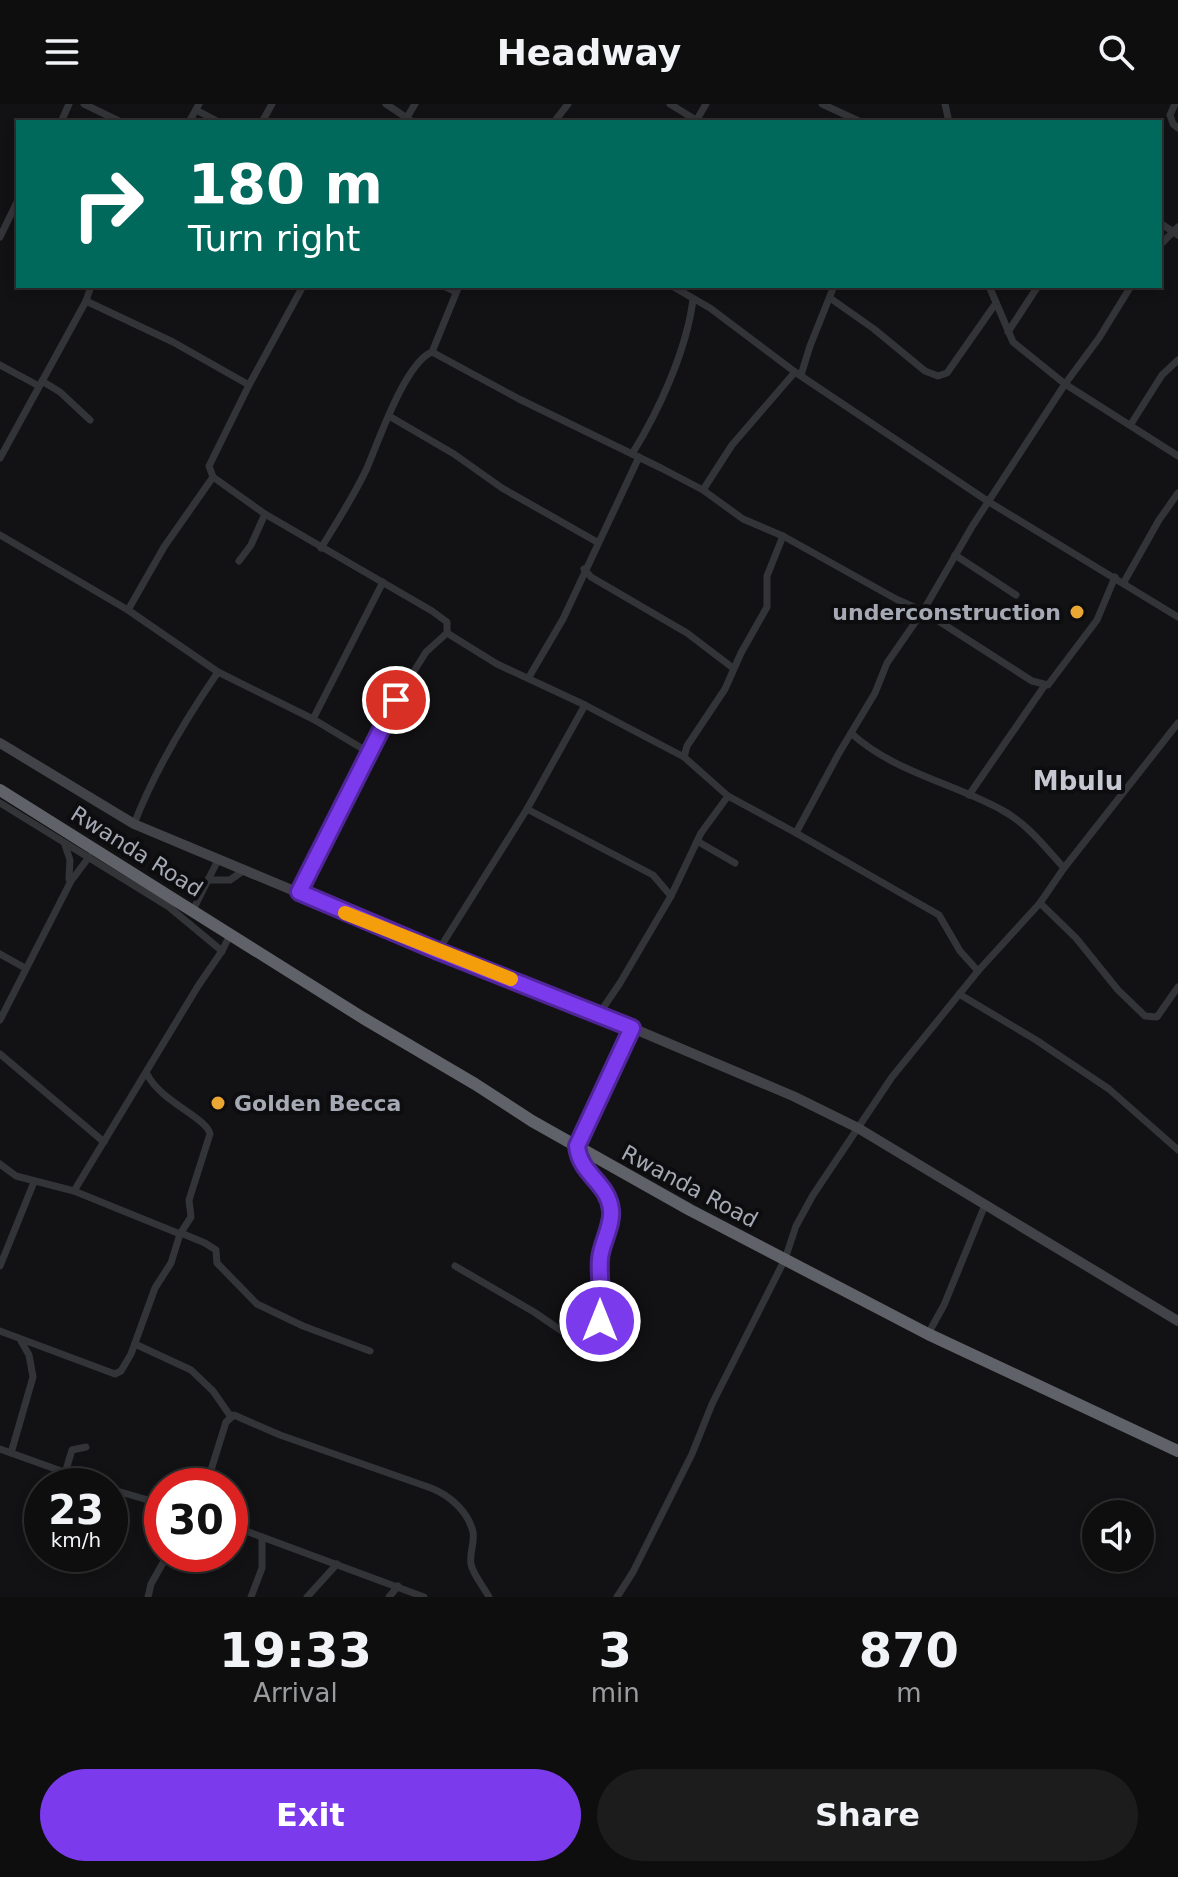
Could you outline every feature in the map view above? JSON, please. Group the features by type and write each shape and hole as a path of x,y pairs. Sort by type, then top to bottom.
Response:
{"highway":[{"name":"Rwanda Road","path":"0,790 363,1018 690,1210 928,1334 1178,1451"}],"street":[{"path":"84,104 117,120"},
{"path":"386,104 407,120"},
{"path":"556,120 568,104"},
{"path":"670,104 696,120"},
{"path":"822,104 857,120"},
{"path":"1175,104 1170,115 1178,128"},
{"path":"198,107 216,120"},
{"path":"0,237 4,217"},
{"path":"0,458 90,288"},
{"path":"299,892 368,752 411,674 426,652 447,633 447,622 437,615 265,514 213,477 209,466 302,288"},
{"path":"675,288 710,308 798,374 989,502 1178,617"},
{"path":"703,490 732,445 798,374 833,288"},
{"path":"990,288 1013,342 1065,384 1178,456"},
{"path":"1008,332 1037,288"},
{"path":"796,833 875,693 887,663 1130,288"},
{"path":"321,548 356,489 389,416 423,356 432,352 458,289"},
{"path":"830,298 925,371 938,376 947,373 996,303"},
{"path":"529,677 563,619 636,456 681,352 690,326 693,299"},
{"path":"86,301 173,342 249,385"},
{"path":"432,352 519,399 703,490 729,512 783,536 923,611 1032,681 1045,685"},
{"path":"1131,424 1162,375 1178,360"},
{"path":"0,365 60,392 90,420"},
{"path":"389,416 454,454 502,488 597,542"},
{"path":"128,610 164,547 213,477"},
{"path":"1124,582 1178,493"},
{"path":"239,561 251,545 265,514"},
{"path":"0,535 128,610 218,672 313,719 368,752"},
{"path":"684,757 687,746 725,689 733,668 767,607 767,576 783,536"},
{"path":"955,555 1016,595"},
{"path":"584,569 591,577 687,633 733,668"},
{"path":"969,795 1045,685 1097,620 1115,577"},
{"path":"313,719 383,582"},
{"path":"447,633 497,664 529,677 684,757 728,796 939,915 960,951 978,971"},
{"path":"134,824 151,783 179,732 218,672"},
{"path":"438,951 527,809 585,705"},
{"path":"617,1597 633,1572 692,1454 712,1404 785,1259 796,1226 813,1195 892,1077 978,971 1040,903 1178,723"},
{"path":"851,733 865,745 1001,809 1019,821 1064,868"},
{"path":"0,743 134,824 793,1096 858,1128 1178,1321"},
{"path":"599,1014 671,896 697,841 728,796"},
{"path":"0,803 177,913 222,951"},
{"path":"527,809 653,875 671,896"},
{"path":"697,841 735,863"},
{"path":"64,843 70,860 69,884"},
{"path":"0,1020 69,884 89,857"},
{"path":"193,910 218,860"},
{"path":"208,880 230,880 243,871"},
{"path":"1040,903 1076,938 1118,990 1145,1016 1157,1017 1177,991"},
{"path":"74,1191 231,933"},
{"path":"0,954 25,968"},
{"path":"959,994 1109,1089 1178,1150"},
{"path":"455,1266 575,1340 588,1340 600,1321 603,1309 600,1258 611,1211 600,1183 578,1161 577,1146 632,1028"},
{"path":"0,1054 104,1142"},
{"path":"0,1331 115,1374 121,1371 135,1344 155,1288 171,1263 180,1234 191,1217 189,1200 210,1129 157,1090 147,1074"},
{"path":"0,1164 9,1172 34,1182 74,1191 205,1243 216,1250 217,1263 257,1304 303,1326 370,1351"},
{"path":"0,1266 34,1182"},
{"path":"928,1334 985,1205"},
{"path":"0,1239 9,1244"},
{"path":"11,1453 33,1377 29,1355 21,1341"},
{"path":"135,1344 191,1370 213,1391 231,1417"},
{"path":"212,1468 226,1422 234,1415 280,1435 444,1493 457,1505 473,1533 471,1564 489,1597"},
{"path":"67,1468 72,1450 86,1447"},
{"path":"0,1449 52,1468"},
{"path":"248,1532 424,1597"},
{"path":"251,1597 262,1568 262,1537"},
{"path":"307,1597 337,1564"},
{"path":"148,1597 158,1572"},
{"path":"389,1597 398,1586"}],"slow traffic":[{"path":"345,913 511,979"}],"place":[{"name":"underconstruction","path":"1077,612"},
{"name":"Golden Becca","path":"218,1103"}],"district":[{"name":"Mbulu","path":"1078,781"}],"route":[{"path":"396,700 299,892 632,1028 577,1146 578,1161 600,1183 611,1211 600,1258 603,1309 600,1321"}]}
